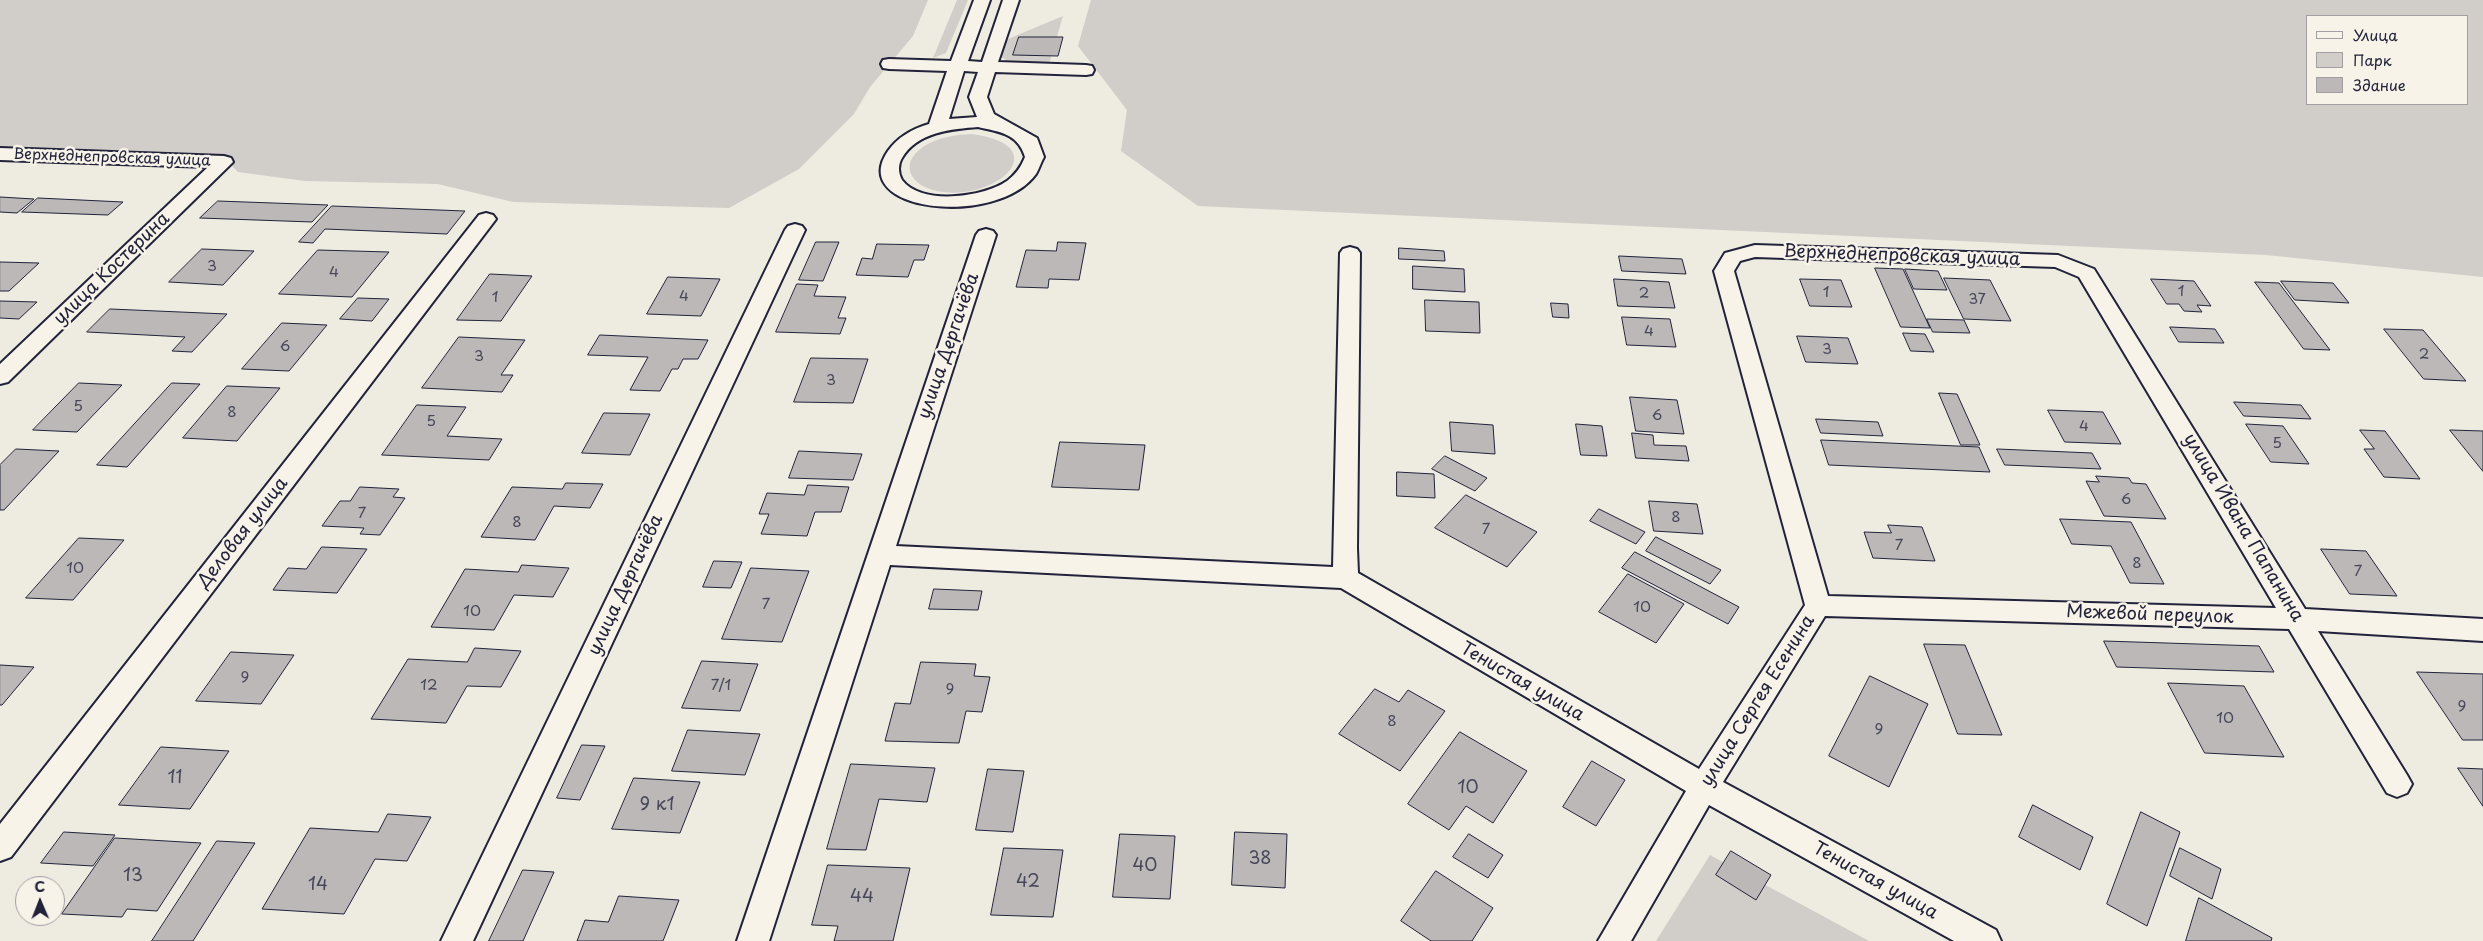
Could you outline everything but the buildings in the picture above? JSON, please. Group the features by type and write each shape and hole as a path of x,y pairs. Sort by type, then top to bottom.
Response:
{"street":[{"path":"936,127 942,116 982,0"},
{"path":"1011,0 978,97 986,117 1011,129 1024,137 1032,146 1035,157 1029,173 1018,184 1003,192 970,201 942,202 923,199 908,193 896,184 890,174 890,163 896,152 907,141 936,127 978,122 1011,129"},
{"path":"889,64 1086,70"},
{"name":"Верхнеднепровская улица","path":"0,154 224,162"},
{"name":"улица Костерина","path":"0,377 224,162"},
{"name":"Деловая улица","path":"0,847 486,219"},
{"name":"улица Дергачёва","path":"457,941 795,230"},
{"name":"улица Дергачёва","path":"753,941 986,235"},
{"name":"Верхнеднепровская улица","path":"1724,271 1732,257 1755,251 2058,261 2087,273"},
{"path":"879,555 1346,578 1344,548 1350,253"},
{"name":"улица Сергея Есенина","path":"1614,941 1704,787 1818,606 1724,271"},
{"name":"улица Ивана Папанина","path":"2087,273 2398,784"},
{"name":"Тенистая улица","path":"1346,578 1704,787 1985,941"},
{"name":"Межевой переулок","path":"1818,606 2298,619 2483,630"}],"green space":[{"path":"0,0 928,0 913,36 870,87 854,114 799,169 729,208 513,202 438,184 305,181 238,172 223,157 0,149"},
{"path":"957,0 968,0 946,53 933,58"},
{"path":"1091,0 2483,0 2483,277 2266,255 1198,206 1121,151 1127,110 1078,46"},
{"path":"1063,16 1049,64 1012,63 1001,57 1008,39"},
{"path":"971,134 997,140 1011,149 1014,160 1009,171 997,181 980,189 959,192 937,191 920,184 915,179 911,173 911,160 923,147 941,139"},
{"path":"1710,855 1869,941 1656,941"}]}
